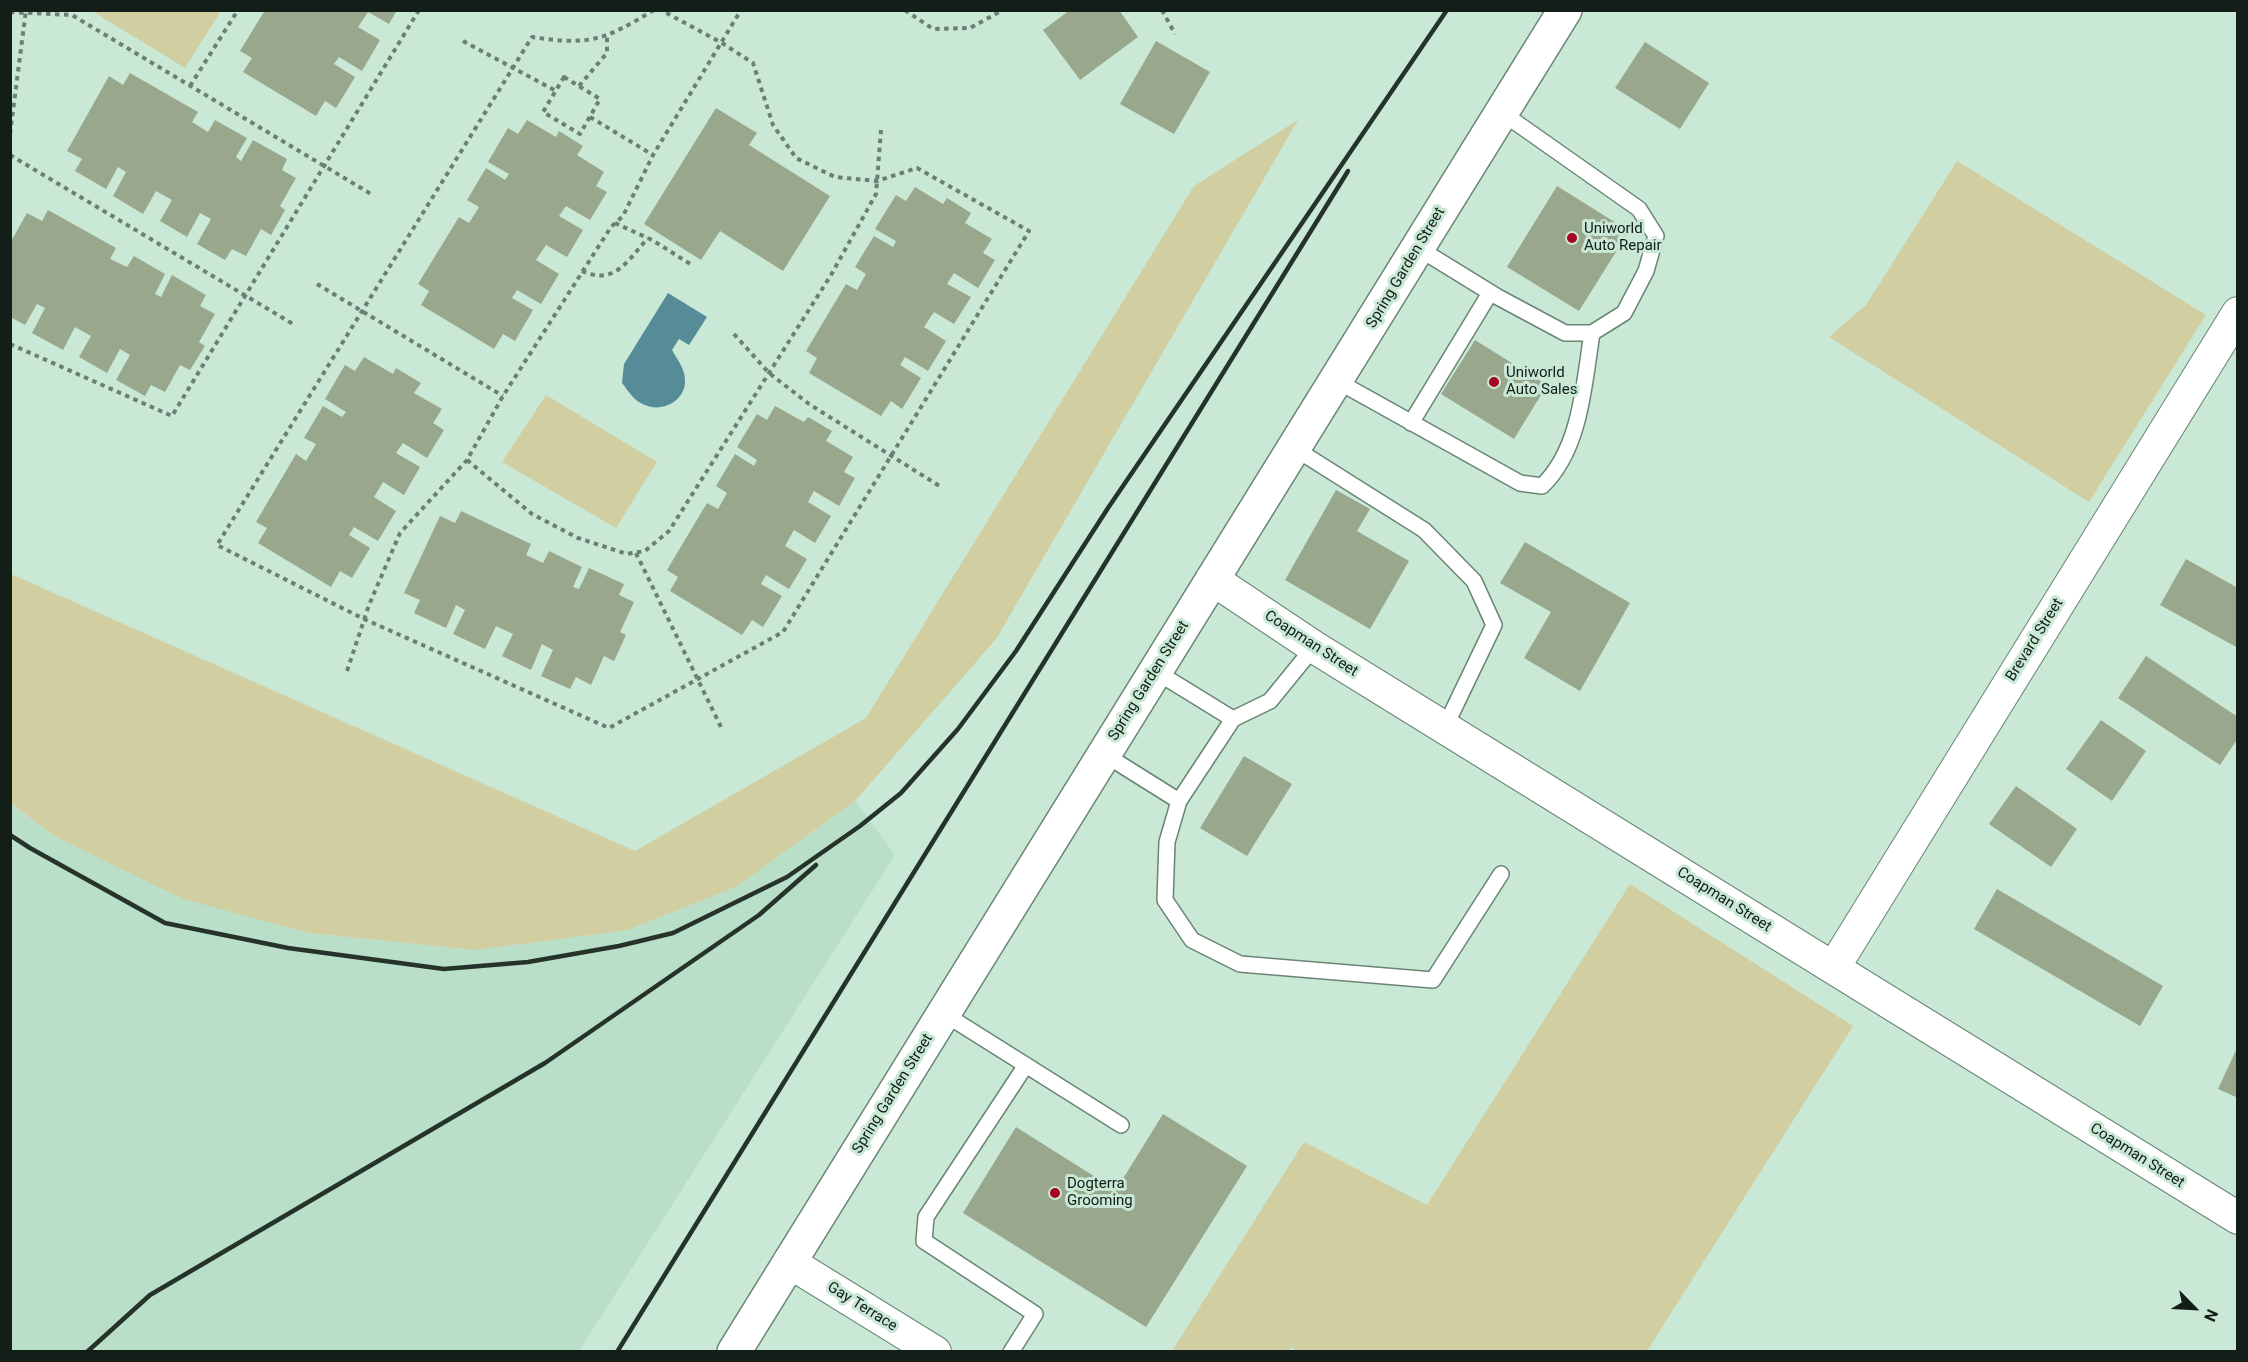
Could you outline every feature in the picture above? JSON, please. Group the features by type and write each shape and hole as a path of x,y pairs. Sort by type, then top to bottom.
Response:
{"main road":[{"name":"Spring Garden Street","path":"734,1352 1337,381 1564,10"}],"street":[{"name":"Brevard Street","path":"1834,967 2238,313"},
{"name":"Coapman Street","path":"1212,579 1314,647 2238,1218"},
{"name":"Gay Terrace","path":"789,1262 935,1352"}],"lane":[{"path":"1418,248 1490,293 1565,333 1592,333 1624,312 1646,271 1656,236 1639,209 1501,112"},
{"path":"1411,423 1490,293"},
{"path":"1337,381 1520,483 1542,486 1557,471 1579,410 1592,333"},
{"path":"1294,448 1424,530 1474,581 1494,624 1445,727"},
{"path":"1314,647 1270,701 1233,719 1179,801 1167,842 1165,900 1192,940 1240,964 1433,980 1500,874"},
{"path":"1155,671 1233,719"},
{"path":"1104,754 1179,801"},
{"path":"943,1013 1122,1125"},
{"path":"1011,1352 1035,1314 924,1241 926,1217 1026,1065"}],"path":[{"path":"190,86 238,10"},
{"path":"10,344 172,416 419,10"},
{"path":"654,10 607,36 572,43 532,37 217,545 364,619 609,728 783,632 892,458 1029,231 917,168 878,181 835,177 796,158 773,125 753,63 722,43 661,10"},
{"path":"346,671 364,619 400,533 467,460 503,396 582,271 615,223 623,216 652,154 741,10"},
{"path":"905,10 933,29 969,28 1003,10"},
{"path":"1162,10 1175,34"},
{"path":"10,12 72,15 371,194"},
{"path":"10,134 26,12"},
{"path":"579,87 607,53 607,36"},
{"path":"463,41 556,91"},
{"path":"564,77 600,99 580,134 543,112 556,91 564,77"},
{"path":"590,117 652,154"},
{"path":"467,460 532,514 578,538 627,554 645,551 669,531 831,275 876,194 881,130"},
{"path":"10,154 293,324"},
{"path":"615,223 648,238 692,265"},
{"path":"582,271 596,277 613,275 648,238"},
{"path":"317,284 503,396"},
{"path":"734,334 769,373 809,404 941,487"},
{"path":"636,553 696,680 721,727"}],"shaded area":[{"path":"92,11 221,11 185,68"},
{"path":"1298,120 996,639 855,801 736,887 628,930 476,950 309,933 183,899 56,837 11,804 11,574 635,851 866,718 1194,186"},
{"path":"1957,161 2206,315 2089,502 1829,337 1866,305"},
{"path":"546,395 657,462 616,528 502,462"},
{"path":"855,801 895,855 579,1351 11,1351 10,804 56,837 309,933 476,950 628,930 736,887"},
{"path":"1630,884 1853,1026 1647,1351 1298,1352 1291,1347 1288,1352 1172,1351 1304,1142 1427,1205"}],"water":[{"path":"668,293 707,317 689,345 679,339 672,350 685,376 682,393 678,399 666,406 652,407 638,401 622,383 624,364"}],"building":[{"path":"265,10 397,10 389,24 368,12 358,27 380,40 362,71 339,57 334,64 355,77 336,108 325,101 316,116 243,72 252,58 240,51"},
{"path":"1070,10 1119,10 1138,37 1080,80 1043,30"},
{"path":"1156,41 1210,72 1174,134 1120,104"},
{"path":"1645,42 1709,83 1680,129 1615,88"},
{"path":"130,73 198,112 192,122 208,132 215,120 247,138 236,157 241,161 253,140 287,159 282,170 296,178 280,206 285,210 271,235 261,229 246,256 232,249 225,260 197,244 211,219 200,213 187,237 160,221 172,200 156,191 143,214 113,196 126,172 118,167 106,189 75,171 82,159 67,151 109,76 123,85"},
{"path":"716,108 757,133 749,145 830,196 783,271 720,231 701,260 644,224"},
{"path":"527,120 556,137 559,131 583,146 577,155 604,172 596,186 607,192 590,220 566,206 559,216 583,230 567,257 546,245 536,260 559,274 541,304 517,290 512,298 533,310 515,341 503,334 494,349 421,305 429,291 418,284 459,217 469,223 479,207 467,200 486,168 505,180 509,174 488,162 508,128 518,134"},
{"path":"1557,186 1629,231 1579,311 1507,267"},
{"path":"915,187 943,204 947,198 971,213 965,223 992,239 983,253 995,260 978,288 954,273 947,284 971,297 954,324 934,312 924,327 946,341 928,371 905,357 900,365 921,378 902,409 891,401 881,416 809,373 817,358 806,351 846,284 857,290 866,274 855,267 874,236 893,247 896,241 875,229 896,195 906,201"},
{"path":"48,210 116,248 110,259 127,267 134,256 165,274 155,294 161,297 172,275 206,295 200,306 215,314 199,342 205,346 190,370 180,365 165,392 151,385 145,396 116,380 130,355 120,349 107,373 79,357 91,336 75,327 63,350 32,333 45,308 37,304 25,325 10,317 10,243 27,213 42,221"},
{"path":"1475,340 1547,385 1514,439 1441,394"},
{"path":"364,357 393,374 396,368 421,383 414,393 442,409 433,423 444,430 427,458 403,443 396,453 420,467 404,495 383,482 374,497 396,511 378,541 354,527 349,535 370,548 352,578 340,571 331,587 258,543 267,528 256,522 296,454 306,461 316,444 304,438 323,406 342,417 346,412 325,399 345,365 355,371"},
{"path":"775,406 804,422 808,417 832,431 826,441 853,457 844,472 855,478 839,506 814,491 808,502 831,516 815,543 794,530 785,546 807,559 789,589 766,575 761,584 782,596 763,627 752,620 742,635 670,591 678,577 667,570 707,503 718,509 727,493 716,486 735,454 754,466 757,460 737,447 757,414 767,420"},
{"path":"1336,490 1370,509 1357,531 1409,561 1370,629 1285,580"},
{"path":"461,511 531,544 526,555 543,563 549,551 582,567 573,587 579,589 589,568 624,584 619,595 634,602 620,632 626,635 614,661 604,656 591,685 576,677 570,689 541,676 553,650 542,644 531,670 502,656 513,634 496,626 485,649 453,634 465,610 456,605 446,628 414,613 420,600 404,593 440,516 455,523"},
{"path":"1525,542 1630,603 1580,691 1524,658 1551,612 1500,583"},
{"path":"2186,559 2238,588 2238,648 2160,605"},
{"path":"2146,656 2238,717 2238,738 2220,765 2118,698"},
{"path":"2101,720 2146,751 2112,801 2066,769"},
{"path":"1244,756 1292,784 1247,856 1200,828"},
{"path":"2016,786 2077,829 2051,867 1989,824"},
{"path":"1997,889 2163,986 2140,1026 1974,929"},
{"path":"2238,1046 2238,1098 2218,1089"},
{"path":"1163,1114 1247,1166 1146,1327 963,1213 1016,1127 1116,1190"}],"railway":[{"path":"10,835 165,923 288,948 444,969 528,962 619,946 673,933 787,877 860,826 901,793 958,729 1016,651 1108,508 1447,10"},
{"path":"617,1352 1348,171"},
{"path":"87,1352 150,1295 545,1063 759,915 816,865"}],"place":[{"name":"Uniworld Auto Repair","path":"1572,238"},
{"name":"Uniworld Auto Sales","path":"1494,382"},
{"name":"Dogterra Grooming","path":"1055,1193"}]}
